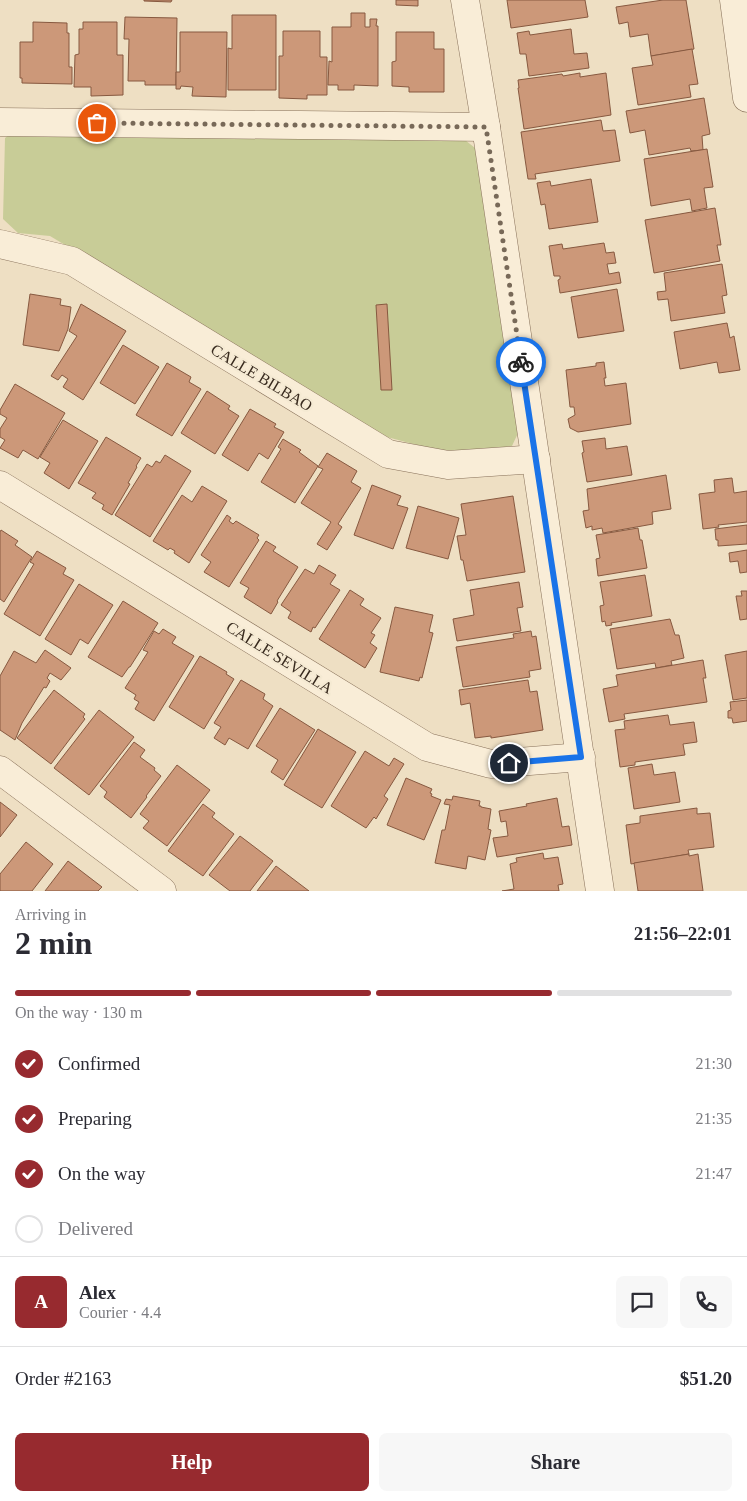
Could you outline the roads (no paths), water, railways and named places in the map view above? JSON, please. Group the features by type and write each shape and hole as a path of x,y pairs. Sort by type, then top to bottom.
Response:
{"street":[{"path":"734,0 747,98"},
{"path":"465,1 486,127 600,891"},
{"path":"0,122 486,127"},
{"name":"CALLE BILBAO","path":"0,244 72,261 388,454 448,465 536,458"},
{"name":"CALLE SEVILLA","path":"0,485 427,747 491,764 581,757"},
{"path":"0,770 162,891"}]}
